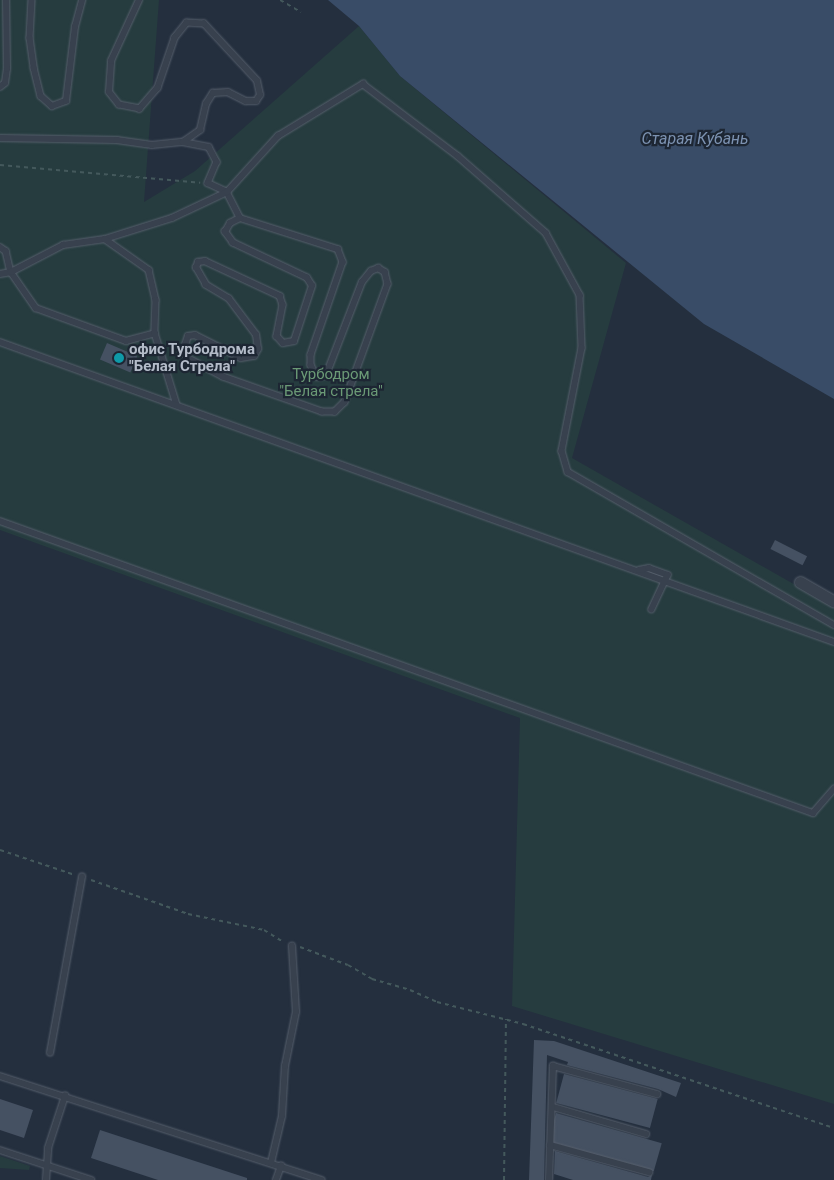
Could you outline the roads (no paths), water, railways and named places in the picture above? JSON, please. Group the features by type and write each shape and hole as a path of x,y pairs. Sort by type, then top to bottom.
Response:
{"street":[{"path":"800,582 834,602"}],"lane":[{"path":"0,87 5,83 7,69 6,0"},
{"path":"32,0 30,38 34,68 41,96 52,106 66,101 74,27 82,0"},
{"path":"139,0 111,61 110,92 119,105 140,109 158,88 175,38 187,23 204,24 257,81 260,95 256,101 246,101 228,92 213,93 206,104 200,130 183,142"},
{"path":"0,274 11,272 64,245 105,238 172,218 227,192 278,136 363,84 458,156 546,233 580,295 582,348 562,451 568,472 834,625"},
{"path":"0,138 117,140 152,145 183,142 210,147 217,162 208,183 227,192 240,218 338,249 343,262 311,356 311,365 318,377 324,376 328,370 362,282 371,271 378,268 385,272 388,284 345,402 335,412 322,412 223,377 187,358 185,345 188,336 195,335 241,358 254,356 258,349 256,335 229,300 206,285 196,268 198,262 205,261 280,296 283,306 276,327 277,336 283,342 294,341 312,286 307,278 233,243 225,232 230,223 240,218"},
{"path":"105,238 149,270 156,300 155,333 177,405"},
{"path":"0,247 6,251 11,272 36,308 126,341 155,333"},
{"path":"0,342 834,642"},
{"path":"0,521 813,813 834,789"},
{"path":"652,610 665,580"},
{"path":"50,1053 82,877"},
{"path":"271,1163 282,1116 284,1066 296,1012 292,946"},
{"path":"549,1180 553,1066 657,1094"},
{"path":"0,1076 322,1180"},
{"path":"46,1180 48,1148 65,1096"},
{"path":"552,1106 646,1134"},
{"path":"550,1144 649,1172"},
{"path":"0,1150 91,1180"},
{"path":"276,1180 281,1166"}],"water":[{"name":"Старая Кубань","path":"328,0 834,0 834,399 704,324 400,76 359,26"}],"place":[{"name":"офис Турбодрома \"Белая Стрела\"","path":"119,358"}],"park label":[{"name":"Турбодром \"Белая стрела\"","path":"331,382"}]}
